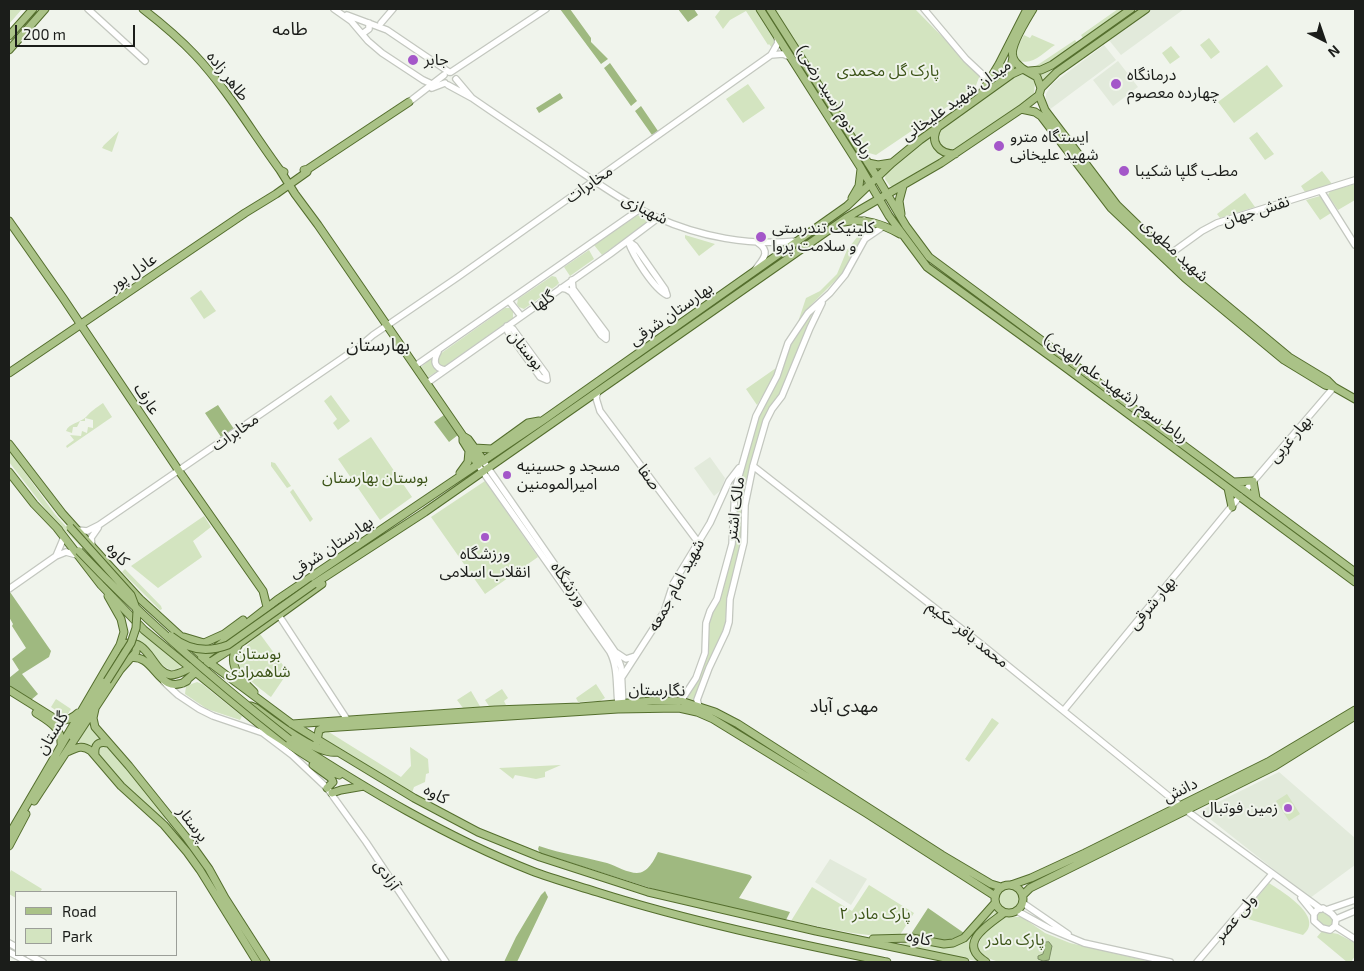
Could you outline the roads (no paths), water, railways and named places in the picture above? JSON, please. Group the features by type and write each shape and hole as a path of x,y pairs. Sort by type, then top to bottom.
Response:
{"main road":[{"path":"9,36 33,9"},
{"path":"9,50 45,9"},
{"name":"طاهر زاده","path":"143,9 164,25 196,56 280,170 283,171 298,196 427,382 463,436 463,441 481,463"},
{"name":"رباط دوم (سید رضی)","path":"760,9 790,58 847,139 868,163 877,177"},
{"name":"رباط دوم (سید رضی)","path":"770,9 847,139 870,184"},
{"path":"979,97 999,64 1027,9"},
{"path":"1033,9 1012,49 1015,62 1026,70 1041,70 1052,65 1131,9"},
{"path":"870,184 879,199 955,154 1021,109 1040,92 1056,72 1146,9"},
{"path":"999,64 1004,70 1008,69 1011,67 1013,57"},
{"name":"میدان شهید علیخانی","path":"870,184 892,162 939,125 1012,74 1026,70 1037,77 1040,92"},
{"name":"شهید مطهری","path":"1040,92 1045,110 1116,205 1209,299 1284,360 1325,385 1334,387 1355,399"},
{"name":"عادل پور","path":"9,373 409,102"},
{"name":"شهید مطهری","path":"1021,109 1035,112 1041,116 1103,198 1126,223 1166,257"},
{"path":"939,125 934,137 937,148 942,152 955,154"},
{"path":"868,163 878,165 892,162"},
{"path":"852,214 855,208 847,206 859,186 861,168"},
{"path":"877,177 888,194"},
{"name":"بهارستان شرقی","path":"202,658 277,600 545,420 751,275 847,206 870,184"},
{"path":"902,186 899,201 906,226"},
{"name":"رباط سوم (شهید علم الهدی)","path":"888,194 897,212 928,257 1130,405 1231,485"},
{"name":"بهارستان شرقی","path":"139,611 183,645 202,650 228,645 314,584 425,512 852,214 879,199"},
{"name":"رباط سوم (شهید علم الهدی)","path":"879,199 901,234 927,267 1124,411 1243,493 1309,548 1355,582"},
{"path":"889,216 888,211 890,209 893,208 897,212"},
{"path":"838,224 864,220 901,234"},
{"name":"عارف","path":"9,221 81,324 179,471 264,592"},
{"path":"1109,400 1114,396 1114,393"},
{"path":"1124,411 1126,405 1130,405"},
{"path":"452,482 468,462 472,450 492,449 528,423 545,420"},
{"path":"9,444 52,501 58,514 73,528 131,595 137,611 136,628 131,643 60,754 9,846"},
{"name":"کاوه","path":"9,472 34,504 78,553 182,653 289,739 417,816 463,840 534,872 644,907 863,959 887,962"},
{"path":"1232,507 1231,485 1253,481 1256,499"},
{"name":"رباط سوم (شهید علم الهدی)","path":"1243,493 1256,499 1355,572"},
{"path":"57,528 101,585 121,619 124,632 120,645 136,644 145,650 167,674 179,674 195,670"},
{"name":"کاوه","path":"73,528 140,599 202,658 317,741 414,798 478,832 540,857 648,892 849,938 965,962"},
{"path":"1309,548 1320,551 1322,548"},
{"path":"1328,562 1329,556 1343,566 1346,565"},
{"name":"بهارستان شرقی","path":"195,670 210,663 243,641 340,571 351,560"},
{"path":"101,585 144,630 170,652 195,670 204,680 245,713 331,778 333,782 330,791 365,786"},
{"path":"264,592 277,600"},
{"path":"176,632 190,640 204,644 224,634 254,612 265,609 264,592"},
{"path":"248,622 240,631 242,636 248,635 261,627"},
{"path":"170,652 178,652 182,648 183,638"},
{"path":"243,641 236,649 233,660 234,667 241,680 268,706"},
{"path":"34,801 120,670 136,652 136,644"},
{"name":"گلستان","path":"9,835 120,645"},
{"path":"129,658 134,657 145,660 164,682 183,684 196,679 204,680"},
{"path":"183,684 202,658"},
{"path":"212,686 212,682 218,676 229,678"},
{"path":"9,690 55,723 60,734 60,746"},
{"path":"9,694 55,723 70,719 84,708"},
{"name":"نگارستان","path":"621,706 652,700 681,701 715,712 743,728 887,823 1001,888"},
{"path":"245,713 248,705 253,706 288,731 324,752 332,754 337,752"},
{"name":"نگارستان","path":"292,724 621,706 679,708 697,712 714,720 879,818"},
{"name":"پرستار","path":"95,709 93,718 95,728 130,766 186,837 266,962"},
{"name":"دانش","path":"1011,885 1031,878 1088,851 1268,762 1355,710"},
{"name":"نگارستان","path":"319,730 324,728 487,714"},
{"name":"دانش","path":"1023,899 1030,888 1275,766 1355,716"},
{"path":"312,723 314,729 319,730 317,741"},
{"path":"738,735 743,728"},
{"path":"277,738 330,771 365,786"},
{"path":"95,755 94,748 97,744 102,742 108,743"},
{"path":"67,752 79,746 86,747 95,755"},
{"name":"پرستار","path":"95,755 121,786 164,825 187,852 257,962"},
{"name":"نگارستان","path":"887,823 995,899"},
{"path":"1088,851 1093,858"},
{"path":"849,938 912,938 944,944 953,943 964,938 995,899 1001,888 1011,885 1018,888 1023,899 1017,911 1008,914 997,907 995,899"},
{"path":"986,962 977,956 973,948 974,940 991,921 1004,912"}],"street":[{"path":"88,9 146,61"},
{"path":"334,9 351,21 382,53 434,86"},
{"name":"شهبازی","path":"338,9 351,17 387,30 451,75 472,98"},
{"path":"381,23 393,9"},
{"path":"409,102 546,9"},
{"path":"924,9 966,59 982,74 988,84"},
{"path":"362,34 369,30 369,23"},
{"path":"771,55 778,43 777,35"},
{"path":"771,55 783,54 790,58"},
{"name":"مخابرات","path":"99,525 388,326 406,316 406,313 771,55"},
{"path":"982,74 994,73"},
{"path":"409,102 423,91 434,86 454,83 451,75"},
{"path":"447,84 443,79 451,75"},
{"path":"423,80 423,91"},
{"name":"شهبازی","path":"447,84 472,98 594,181 658,218 726,239 756,242 799,240"},
{"name":"نقش جهان","path":"1166,257 1202,231 1217,223 1355,180"},
{"path":"1321,191 1355,245"},
{"name":"گلها","path":"415,366 640,209"},
{"name":"گلها","path":"427,382 658,218"},
{"path":"864,220 868,232 865,240"},
{"path":"865,240 884,226"},
{"name":"مالک اشتر","path":"681,701 696,678 704,653 706,622 717,599 732,544 734,504 742,464 756,416 777,376 788,343 808,313 824,299 845,275 865,240"},
{"path":"628,241 635,246 648,270"},
{"path":"751,275 764,258 765,252 763,246 756,242"},
{"path":"561,288 571,292 601,335 606,339 606,333 574,288 572,280"},
{"name":"مالک اشتر","path":"698,706 697,700 729,622 730,599 744,542 745,505 753,466 766,420 782,396 824,299"},
{"path":"509,301 521,316"},
{"name":"بوستان","path":"507,326 513,329 538,369"},
{"path":"438,350 434,362 437,367 445,370"},
{"name":"بهار غربی","path":"1243,493 1334,387"},
{"path":"598,392 596,398 600,411"},
{"name":"صفا","path":"586,400 600,411 698,542"},
{"path":"481,463 485,470"},
{"name":"شهید امام جمعه","path":"621,678 664,612 673,584 710,523 729,481 742,464"},
{"name":"محمد باقر حکیم","path":"753,466 966,632 1187,811 1282,882"},
{"name":"ورزشگاه","path":"485,470 616,653 621,668 621,706"},
{"name":"ورزشگاه","path":"485,470 610,652 616,668 621,706"},
{"name":"بهار شرقی","path":"1064,710 1243,493"},
{"path":"734,504 745,505"},
{"path":"73,528 87,531 99,525"},
{"path":"92,546 91,538 99,525"},
{"path":"56,556 64,537"},
{"path":"9,589 56,556 66,552 78,553"},
{"path":"278,614 348,720"},
{"path":"616,653 626,659 636,654"},
{"name":"آزادی","path":"164,682 199,710 215,718 263,733 292,755 330,791 446,962"},
{"path":"183,684 182,692 185,699"},
{"name":"ولی عصر","path":"1197,962 1272,874"},
{"path":"1282,882 1336,919"},
{"path":"1282,882 1304,900 1314,914 1314,921 1322,928 1330,930 1335,926 1336,919"},
{"path":"1023,899 1076,939"},
{"path":"1314,914 1317,910 1355,900"},
{"path":"1017,911 1048,928 1076,939 1121,952 1170,962"},
{"path":"1336,919 1355,911"},
{"path":"1335,926 1355,939"},
{"path":"17,956 28,962"},
{"path":"31,956 42,962"}],"place":[{"name":"جابر","path":"413,60"},
{"name":"درمانگاه چهارده معصوم","path":"1116,84"},
{"name":"ایستگاه مترو شهید علیخانی","path":"999,146"},
{"name":"مطب گلپا شکیبا","path":"1124,171"},
{"name":"کلینیک تندرستی و سلامت پروا","path":"761,237"},
{"name":"مسجد و حسینیه امیرالمومنین","path":"507,475"},
{"name":"ورزشگاه انقلاب اسلامی","path":"485,537"},
{"name":"زمین فوتبال","path":"1288,808"}],"district":[{"name":"طامه","path":"290,29"},
{"name":"بهارستان","path":"378,345"},
{"name":"مهدی آباد","path":"844,706"}],"park label":[{"name":"پارک گل محمدی","path":"888,71"},
{"name":"بوستان بهارستان","path":"375,478"},
{"name":"بوستان شاهمرادی","path":"258,663"},
{"name":"پارک مادر ۲","path":"875,914"},
{"name":"پارک مادر","path":"1015,940"}]}
